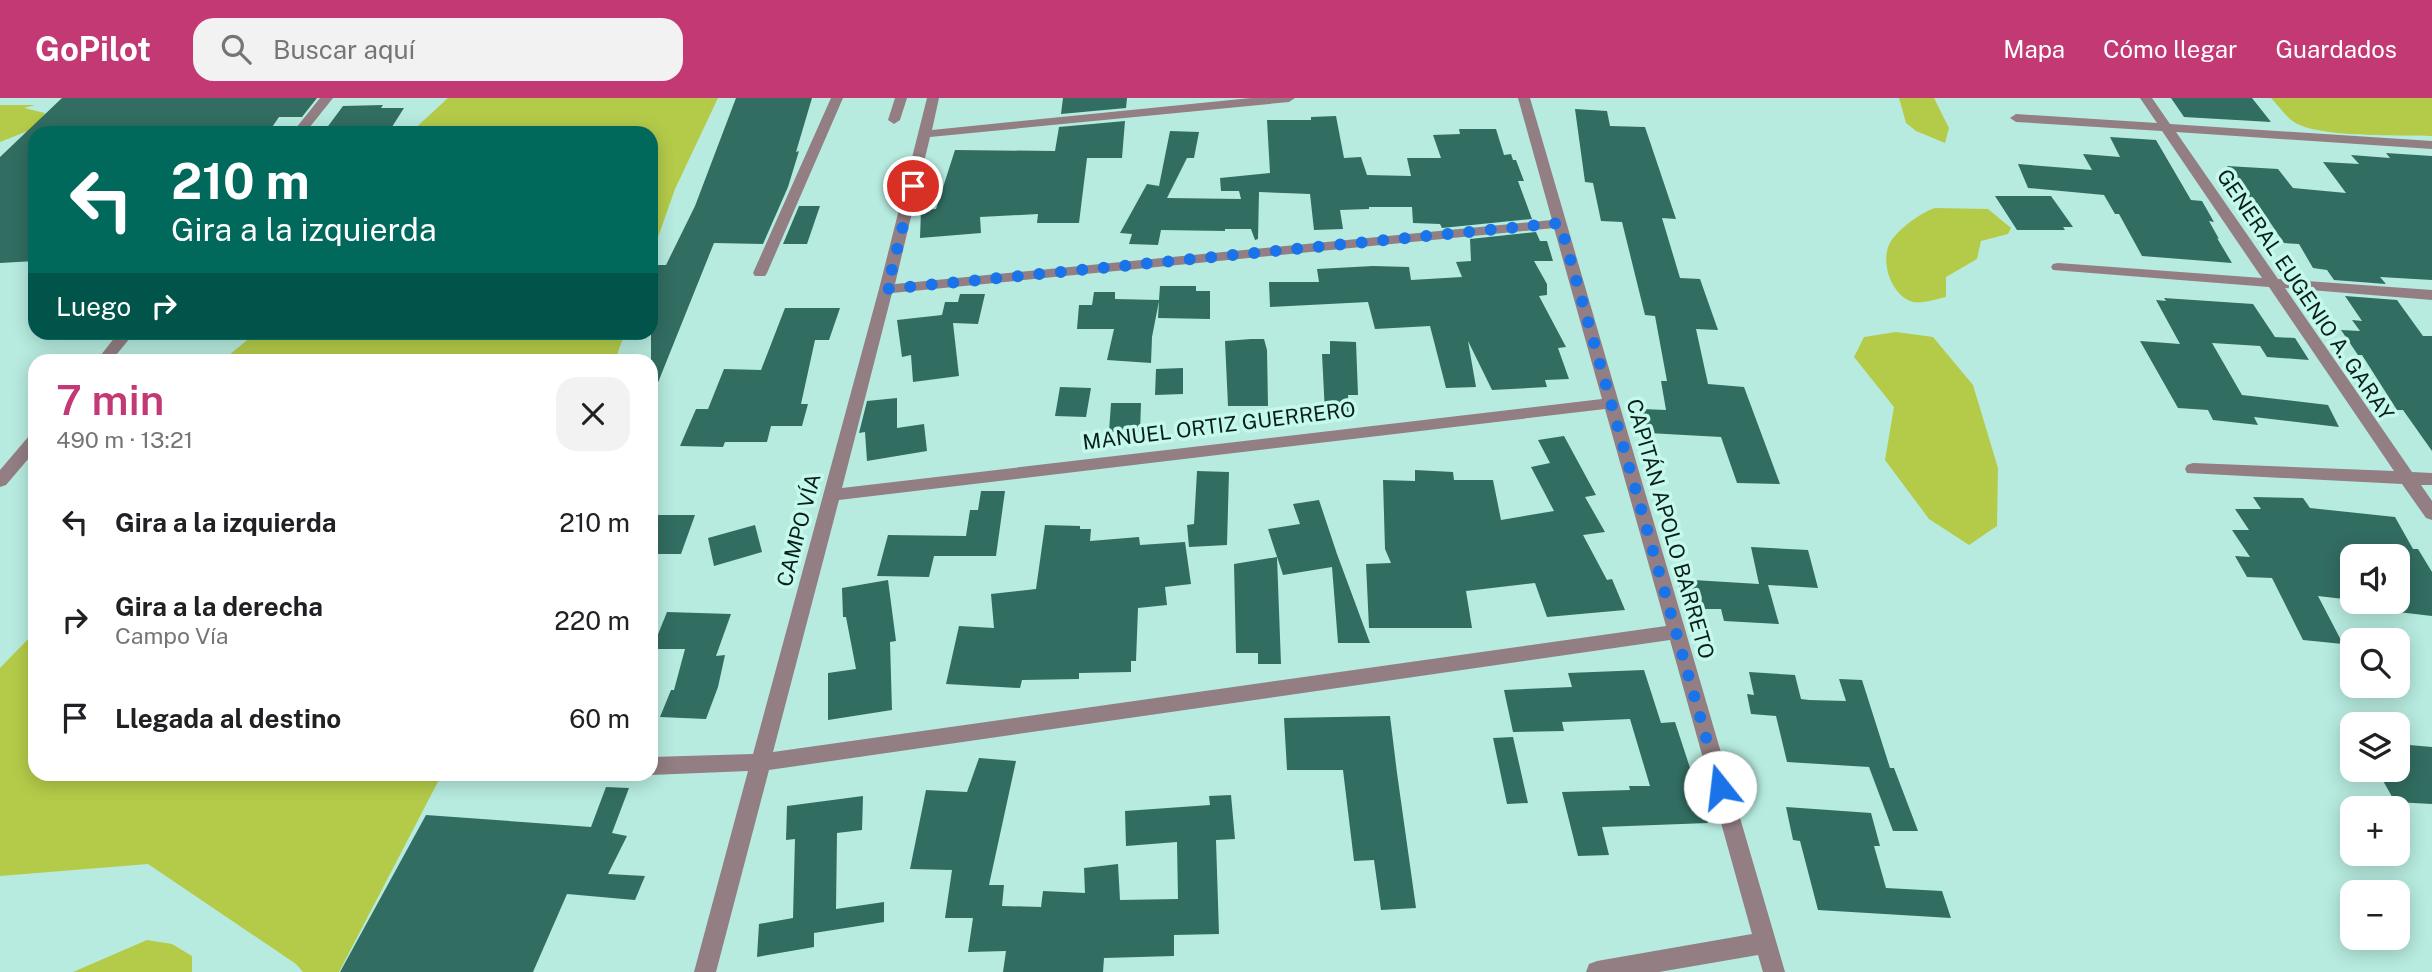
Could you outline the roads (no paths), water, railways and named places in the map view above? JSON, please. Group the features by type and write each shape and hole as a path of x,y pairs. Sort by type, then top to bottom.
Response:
{"street":[{"path":"304,126 327,98"},
{"path":"760,273 837,98"},
{"path":"894,120 901,98"},
{"name":"CAMPO VÍA","path":"705,972 887,289 933,98"},
{"path":"926,134 1289,98"},
{"name":"CAPITÁN APOLO BARRETO","path":"1524,98 1774,972"},
{"name":"GENERAL EUGENIO A. GARAY","path":"2146,98 2432,514"},
{"path":"2016,118 2432,145"},
{"path":"887,289 1560,223"},
{"path":"2058,267 2432,295"},
{"path":"109,354 121,340"},
{"name":"MANUEL ORTIZ GUERRERO","path":"832,495 1611,403"},
{"path":"0,481 28,448"},
{"path":"2193,469 2432,479"},
{"path":"658,766 761,762 1676,632"},
{"path":"1597,972 1764,943"}]}
